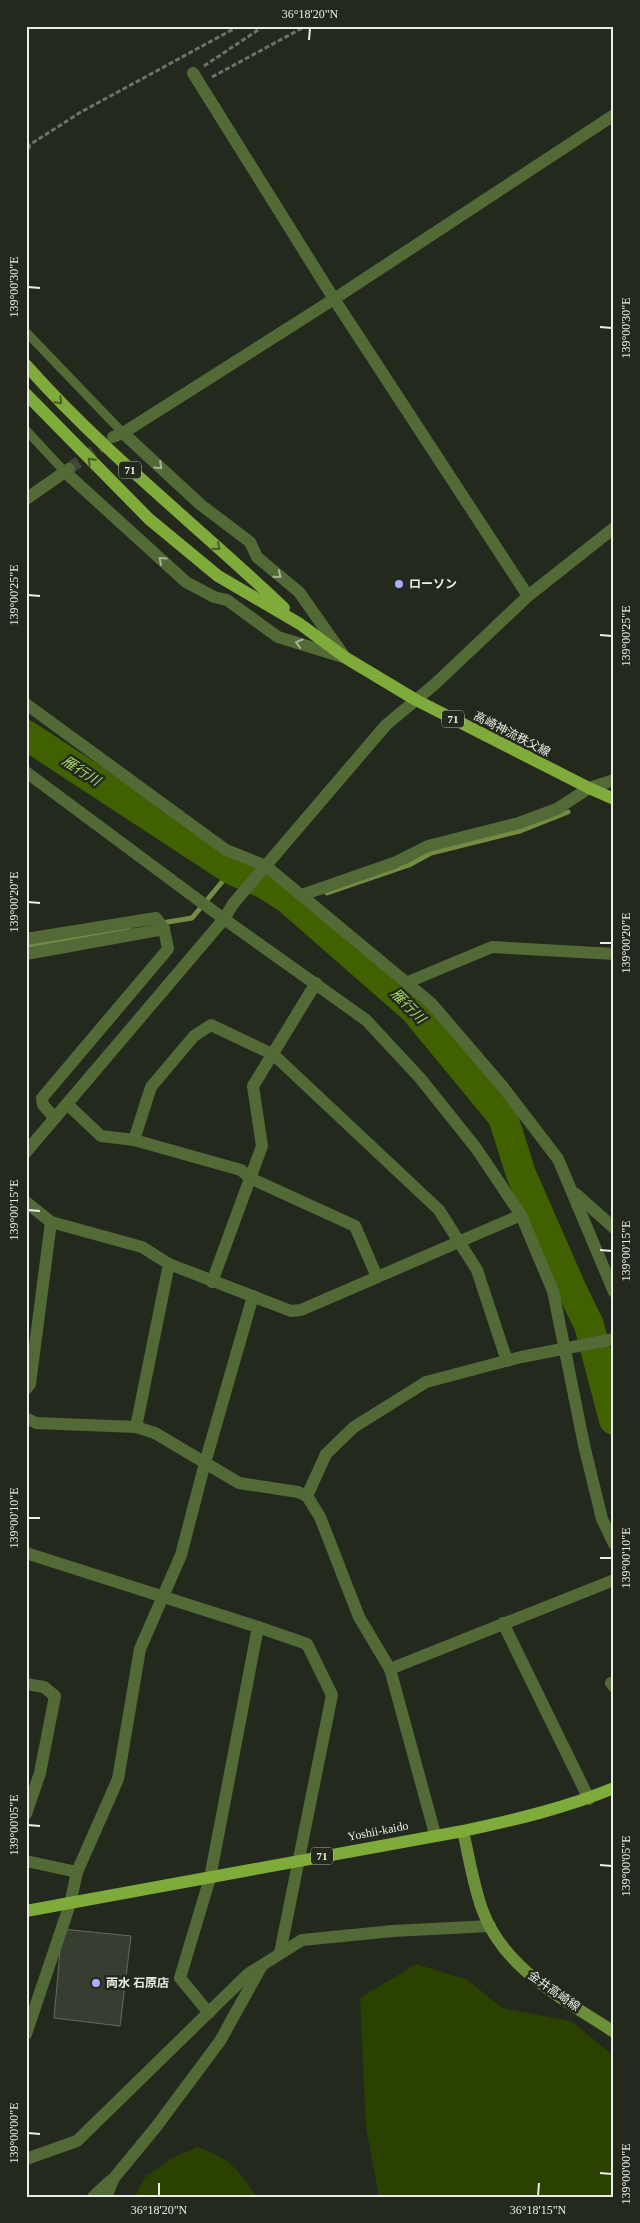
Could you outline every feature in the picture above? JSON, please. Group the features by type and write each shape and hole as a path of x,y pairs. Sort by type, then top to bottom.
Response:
{"main road":[{"name":"高崎神流秩父線","path":"26,365 99,442 241,568 300,624"},
{"name":"高崎神流秩父線","path":"26,394 149,519 218,576 300,624 346,658 416,700 614,799"},
{"name":"Yoshii-kaido","path":"26,1911 210,1878 532,1816 589,1799 614,1788"},
{"name":"金井高崎線","path":"464,1830 482,1910 506,1952 536,1980 614,2032"}],"street":[{"path":"197,78 334,299 528,596"},
{"path":"346,658 299,592 257,558 250,542 201,505 118,435 334,299 614,115"},
{"path":"26,499 67,471 186,582 214,597 227,600 278,637 346,658"},
{"path":"26,1152 383,728 416,700 528,596 614,528"},
{"path":"26,704 226,850 266,866 431,1002 503,1087 558,1159 614,1292"},
{"path":"26,772 366,1020 420,1078 476,1148 521,1215 553,1291 584,1445 600,1510 614,1544"},
{"path":"302,895 394,863 428,846 519,823 557,808 589,788 614,780"},
{"path":"26,939 156,918 164,929 168,949 42,1098 43,1105 55,1118"},
{"path":"26,954 164,929"},
{"path":"408,982 492,947 614,954"},
{"path":"212,1282 262,1146 253,1086 274,1055 316,983"},
{"path":"134,1140 151,1087 194,1036 211,1025 274,1055 439,1210 477,1270 507,1361"},
{"path":"67,1104 101,1136 134,1140 241,1170 250,1178 355,1226 377,1277"},
{"path":"572,1191 614,1228"},
{"path":"26,1202 51,1222 142,1247 169,1264 291,1311 301,1310 521,1215"},
{"path":"26,1389 30,1384 51,1222"},
{"path":"136,1427 169,1264"},
{"path":"27,2032 70,1904 77,1872 118,1779 140,1649 181,1555 205,1463 253,1296"},
{"path":"307,1496 326,1454 354,1427 426,1382 507,1361 614,1339"},
{"path":"26,1418 36,1423 136,1427 155,1433 239,1483 298,1492 307,1496 320,1517 359,1617 390,1669 435,1834"},
{"path":"26,1553 307,1644 332,1695 280,1954"},
{"path":"390,1669 504,1622 614,1580"},
{"path":"504,1622 589,1799"},
{"path":"209,2013 180,1978 210,1878 258,1627"},
{"path":"614,1682 611,1684 614,1688"},
{"path":"26,1684 44,1687 55,1696 40,1773 26,1814"},
{"path":"26,1861 77,1872"},
{"path":"26,2159 77,2141 248,1974 302,1940 393,1931 490,1926"},
{"path":"92,2197 114,2178 156,2127 220,2041 262,1965"},
{"path":"106,2197 114,2178"}],"lane":[{"path":"26,332 118,435"},
{"path":"26,430 67,471"}],"path":[{"path":"26,147 80,112 239,26"},
{"path":"197,78 264,26"},
{"path":"197,78 306,26"},
{"path":"26,156 30,144"}],"green space":[{"path":"416,1964 468,1980 502,2008 571,2021 614,2056 614,2197 379,2197 366,2127 360,1998"},
{"path":"197,2147 217,2155 232,2165 244,2178 256,2197 135,2197 145,2177 172,2158"}],"building":[{"path":"62,1929 131,1936 120,2026 54,2018"}],"waterway":[{"name":"雁行川","path":"26,735 232,870 265,884 287,898 414,1009 503,1117 521,1174 589,1325 614,1420"},
{"path":"327,893 409,865 431,853 520,831 568,812"},
{"path":"162,923 192,918 232,870"},
{"path":"293,904 305,900"},
{"path":"26,947 129,929"}],"tunnel":[{"path":"69,469 112,438"}],"place":[{"name":"ローソン","path":"399,584"},
{"name":"両水 石原店","path":"96,1983"}]}
